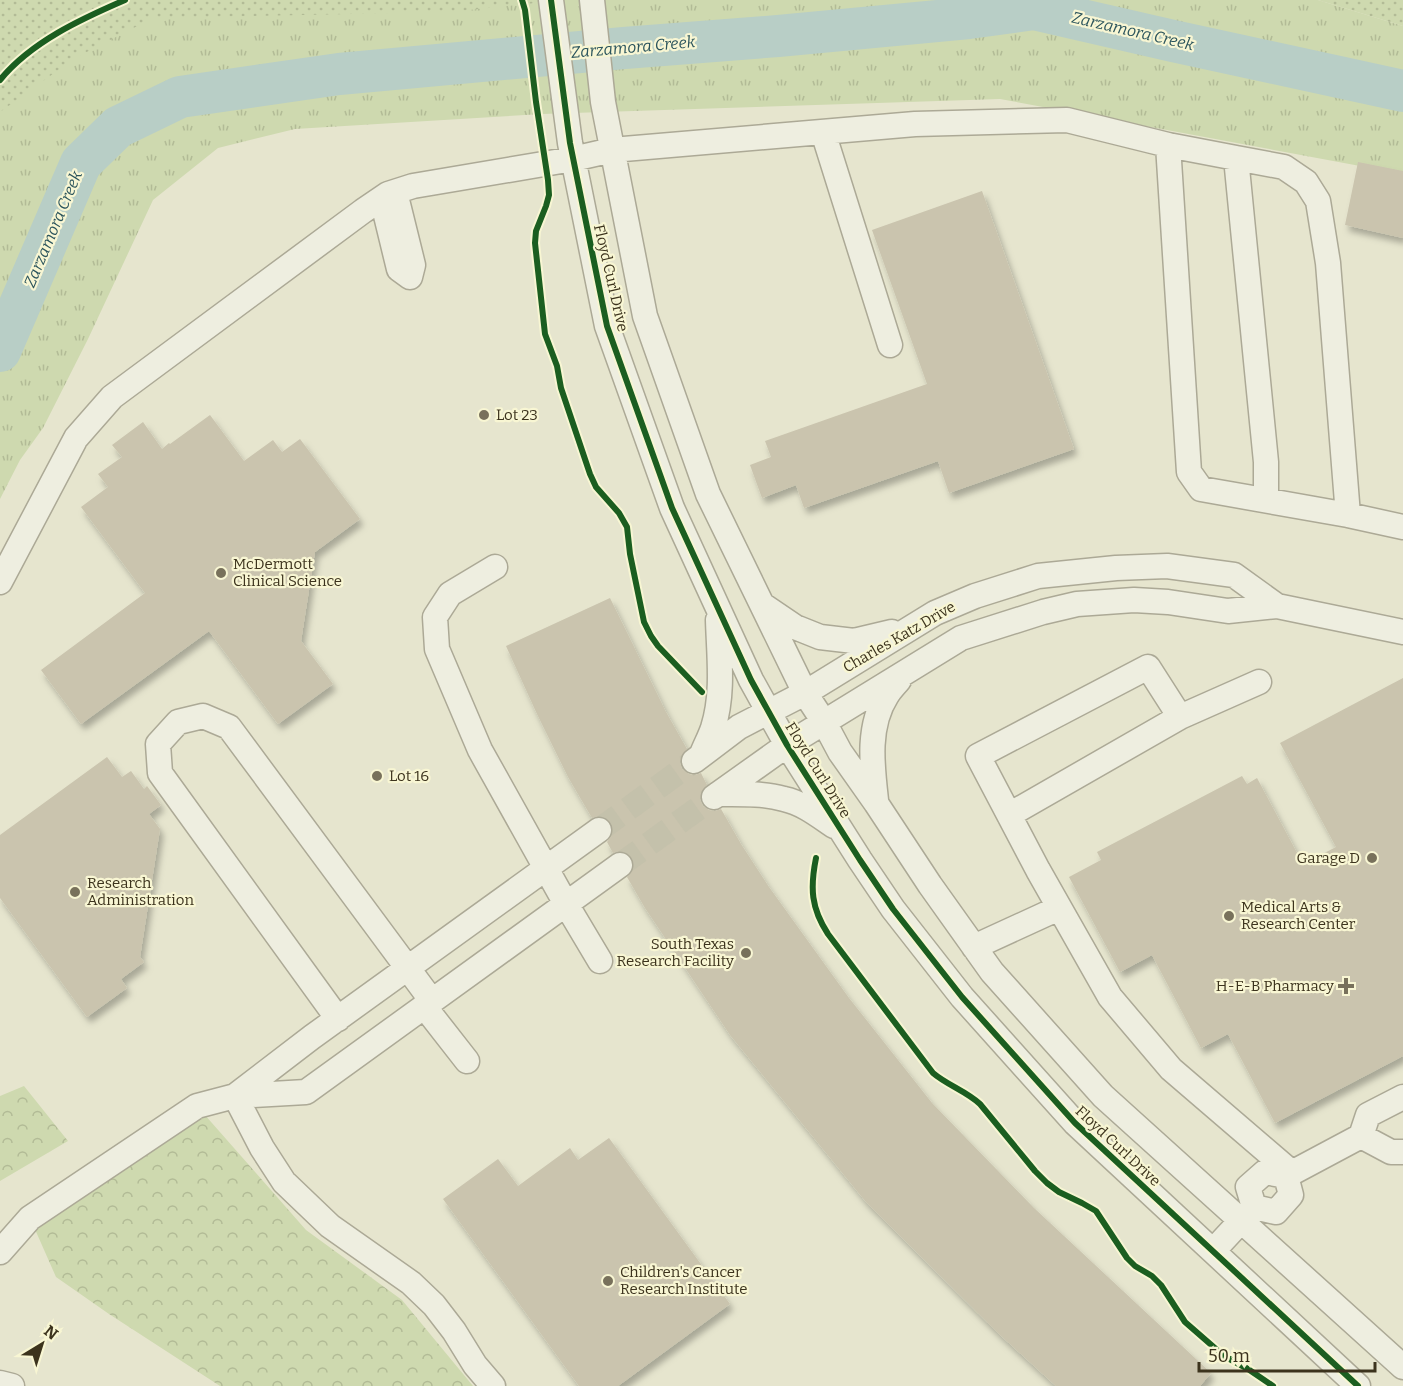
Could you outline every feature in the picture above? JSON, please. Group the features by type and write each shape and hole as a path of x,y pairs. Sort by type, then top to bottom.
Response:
{"street":[{"name":"Floyd Curl Drive","path":"552,4 573,159 607,326 672,508 751,680 787,745 893,909 962,997 1075,1123 1358,1386"},
{"name":"Floyd Curl Drive","path":"592,4 603,102 645,316 708,494 805,693 840,752 992,972 1103,1096 1248,1214 1403,1367"},
{"path":"0,582 76,438 112,397 388,195 413,186 573,159 612,150 915,124 1067,120 1168,145 1284,167 1306,182 1318,201 1328,263 1348,515"},
{"path":"823,132 890,345"},
{"path":"1168,145 1190,472 1201,489 1403,527"},
{"path":"1236,158 1266,462 1266,500"},
{"name":"Charles Katz Drive","path":"718,608 718,706 713,728 698,758 739,727 805,693 935,613 975,596 1038,576 1116,568 1167,566 1234,575 1277,606"},
{"path":"495,567 450,594 435,618 437,649 480,750 600,961"},
{"name":"Charles Katz Drive","path":"843,833 810,809 785,799 755,795 716,796 787,745 961,638 1043,612 1077,604 1134,600 1168,602 1228,611 1277,606 1403,632"},
{"path":"764,606 795,627 820,637 854,641 912,627"},
{"path":"1180,717 1148,667 978,756 1059,908 1110,997 1171,1069 1288,1174"},
{"path":"876,803 872,755 875,722 886,696 906,672"},
{"path":"1009,815 1180,717 1259,682"},
{"path":"338,1019 160,772 158,744 178,722 204,716 229,727 408,968 428,1003 467,1061"},
{"path":"235,1095 599,830"},
{"path":"0,1252 30,1218 197,1106 235,1095 306,1092 620,865"},
{"path":"974,947 1059,908"},
{"path":"235,1095 262,1148 284,1182 330,1226 411,1283 434,1305 454,1331 475,1365 493,1386"},
{"path":"1213,1251 1248,1214 1248,1187 1265,1172 1288,1174 1361,1136 1368,1115 1403,1097"},
{"path":"1361,1136 1391,1152 1403,1152"},
{"path":"0,1383 12,1386"}],"green space":[{"path":"0,0 564,0 450,12 153,18 75,58 0,112"},
{"path":"97,0 511,0 514,5 564,0 1318,0 1403,26 1403,174 1000,99 542,114 295,129 218,148 153,200 88,339 43,428 20,460 0,499 0,61"},
{"path":"1318,0 1403,0 1403,26"},
{"path":"24,1086 68,1141 0,1181 0,1096"},
{"path":"197,1106 306,1230 402,1300 473,1386 220,1386 56,1277 30,1218"}],"building":[{"path":"1358,162 1403,171 1403,238 1345,225"},
{"path":"982,191 1074,449 949,493 938,461 804,508 796,485 762,498 750,465 771,457 765,441 927,384 872,230"},
{"name":"McDermott Clinical Science","path":"210,415 244,461 273,440 282,452 300,439 360,519 315,552 301,641 333,684 278,724 209,631 81,724 41,670 145,593 81,507 108,487 98,474 122,457 112,445 143,422 162,449"},
{"name":"South Texas Research Facility","path":"610,598 666,712 687,749 681,756 682,769 689,774 701,773 707,785 701,792 700,799 703,806 715,811 721,809 769,887 849,998 932,1103 1034,1208 1211,1373 1200,1386 1056,1386 998,1333 866,1202 730,1035 645,908 627,877 633,870 632,857 625,852 613,853 607,842 612,835 611,822 604,817 592,818 568,777 506,646"},
{"name":"Medical Arts & Research Center","path":"1403,678 1403,1056 1275,1123 1228,1034 1201,1048 1152,955 1120,972 1069,877 1101,860 1097,852 1242,776 1247,784 1257,778 1303,864 1336,847 1280,743"},
{"name":"Research Administration","path":"107,757 122,777 131,771 144,789 147,786 161,805 149,814 160,829 140,957 144,962 121,979 127,988 87,1017 0,898 0,835"},
{"name":"Children's Cancer Research Institute","path":"609,1138 730,1304 618,1386 579,1386 443,1199 498,1159 518,1186 570,1148 578,1160"}],"waterway":[{"name":"Zarzamora Creek","path":"0,351 81,163 118,127 180,97 339,74 778,36 969,18 1034,9 1403,91"}],"tunnel":[{"path":"599,830 694,761"},
{"path":"620,865 714,797"}],"cycle path":[{"path":"0,80 12,66 42,43 91,15 125,0"},
{"path":"522,0 548,180 549,195 536,231 535,243 545,334 590,474 596,487 619,513 627,527 630,554 644,622 658,646 702,692"},
{"path":"551,0 570,143 607,326 672,508 751,680 787,745 893,909 962,997 1075,1123 1358,1386"},
{"path":"816,858 813,898 822,924 933,1073 980,1104 1047,1183 1059,1192 1096,1211 1127,1258 1161,1285 1185,1322 1224,1356 1273,1386"}],"place":[{"name":"Lot 23","path":"484,415"},
{"name":"McDermott Clinical Science","path":"221,573"},
{"name":"Lot 16","path":"377,776"},
{"name":"Garage D","path":"1372,858"},
{"name":"Research Administration","path":"75,892"},
{"name":"Medical Arts & Research Center","path":"1229,916"},
{"name":"South Texas Research Facility","path":"746,953"},
{"name":"H-E-B Pharmacy","path":"1346,986"},
{"name":"Children's Cancer Research Institute","path":"608,1281"}]}
